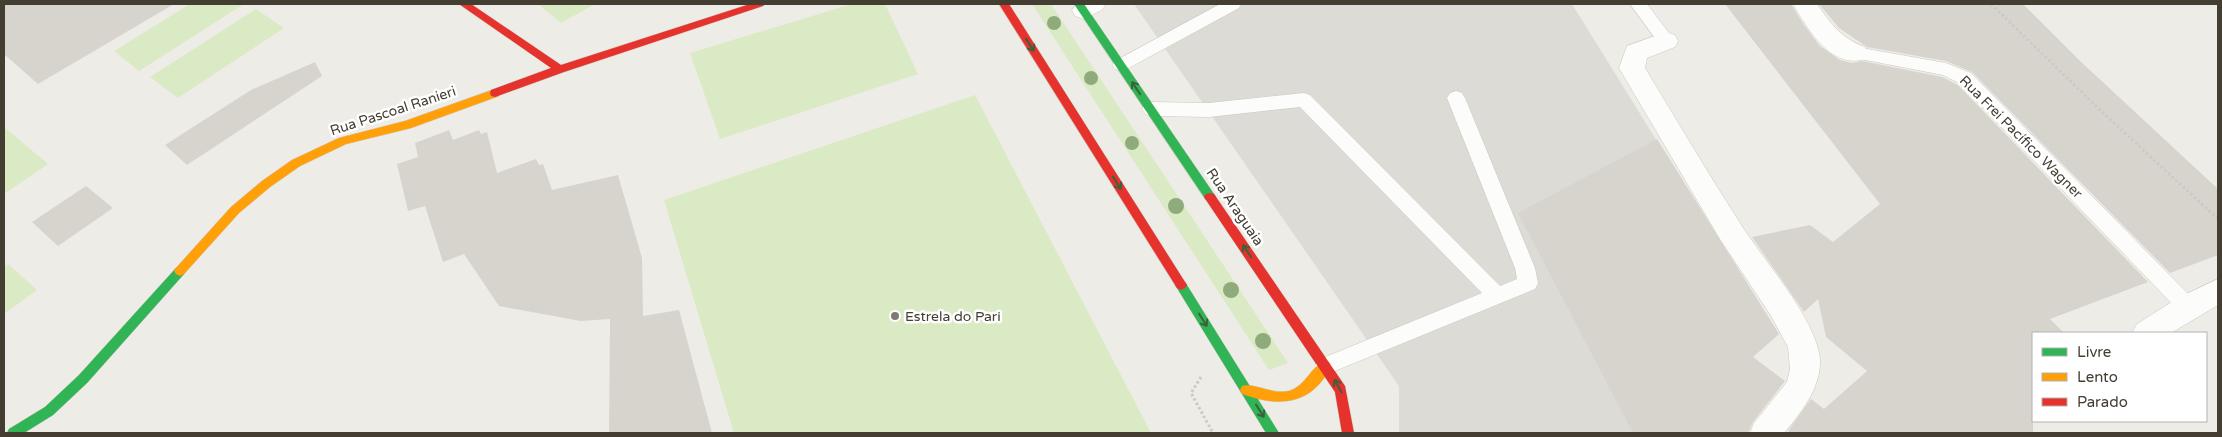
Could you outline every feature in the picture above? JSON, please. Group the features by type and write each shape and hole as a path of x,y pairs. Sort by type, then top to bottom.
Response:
{"main road":[{"path":"464,4 560,69"},
{"name":"Rua Pascoal Ranieri","path":"13,433 49,411 83,379 235,210 296,163 343,141 407,125 560,69 760,4"},
{"path":"1004,4 1273,433"},
{"name":"Rua Araguaia","path":"1086,6 1121,65 1341,390 1348,433"},
{"path":"1246,390 1267,398 1281,400 1293,398 1305,392 1315,383 1325,366"}],"street":[{"name":"Rua Frei Pacífico Wagner","path":"1805,4 1830,41 1844,50 1856,53"},
{"path":"1666,42 1636,52 1632,68 1743,251 1785,315 1801,343 1805,357 1805,370 1801,387 1793,400 1765,433"},
{"path":"2148,332 2218,291"}],"lane":[{"path":"1121,65 1233,4"},
{"path":"1638,4 1666,42"},
{"name":"Rua Frei Pacífico Wagner","path":"1856,53 1946,69 1965,78 2188,307"},
{"path":"1325,366 1528,283 1525,268 1456,98"},
{"path":"1151,109 1209,110 1304,100 1497,296"}],"path":[{"path":"1991,4 2101,111 2218,219"},
{"path":"1191,393 1213,433"}],"green space":[{"path":"190,4 244,4 139,71 114,51"},
{"path":"538,4 595,4 561,23"},
{"path":"852,4 885,4 918,74 720,139 690,53"},
{"path":"1032,4 1051,4 1288,363 1269,370"},
{"path":"256,9 284,28 178,98 150,77"},
{"name":"Estrela do Pari","path":"975,95 1151,433 734,433 664,200"},
{"path":"4,127 48,164 4,194"},
{"path":"8,264 37,290 4,314 4,267"}],"shaded area":[{"path":"1134,4 1572,4 1777,335 1631,433 1399,433 1399,386"}],"building":[{"path":"4,4 174,4 38,84 4,54"},
{"path":"1725,4 1791,4 1820,46 1840,60 1852,63 1862,61 1942,77 1958,85 2148,282 2050,319 2063,332 2032,332 2033,433 1791,433 1788,431 1811,399 1824,409 1867,371 1826,337 1818,299 1804,312 1752,237 1810,225 1833,242 1880,204"},
{"path":"1819,4 2023,4 2079,60 2218,189 2218,255 2170,273 1972,72 1946,61 1867,47 1839,28"},
{"path":"315,62 322,76 187,165 165,145 251,90"},
{"path":"449,130 453,140 479,130 481,134 487,132 497,173 536,159 539,165 543,164 552,190 618,175 642,258 643,316 679,310 712,433 609,433 610,319 581,321 499,306 464,254 443,262 425,206 408,211 397,164 418,157 415,143"},
{"path":"1657,139 1779,334 1753,357 1785,381 1753,422 1748,433 1633,433 1518,213"},
{"path":"86,186 113,208 58,246 32,222"}],"traffic: fast":[{"path":"1079,4 1210,197"},
{"path":"13,433 49,411 83,379 180,271"},
{"path":"1181,285 1273,433"}],"traffic: slow":[{"path":"180,271 235,210 266,184 296,163 343,141 407,125 495,93"},
{"path":"1246,390 1271,397 1282,398 1291,396 1308,386 1325,366"}],"traffic: jam":[{"path":"464,4 560,69"},
{"path":"495,93 560,69 760,4"},
{"path":"1004,4 1181,285"},
{"path":"1210,197 1341,390 1348,433"}],"place":[{"name":"Estrela do Pari","path":"895,316"}]}
